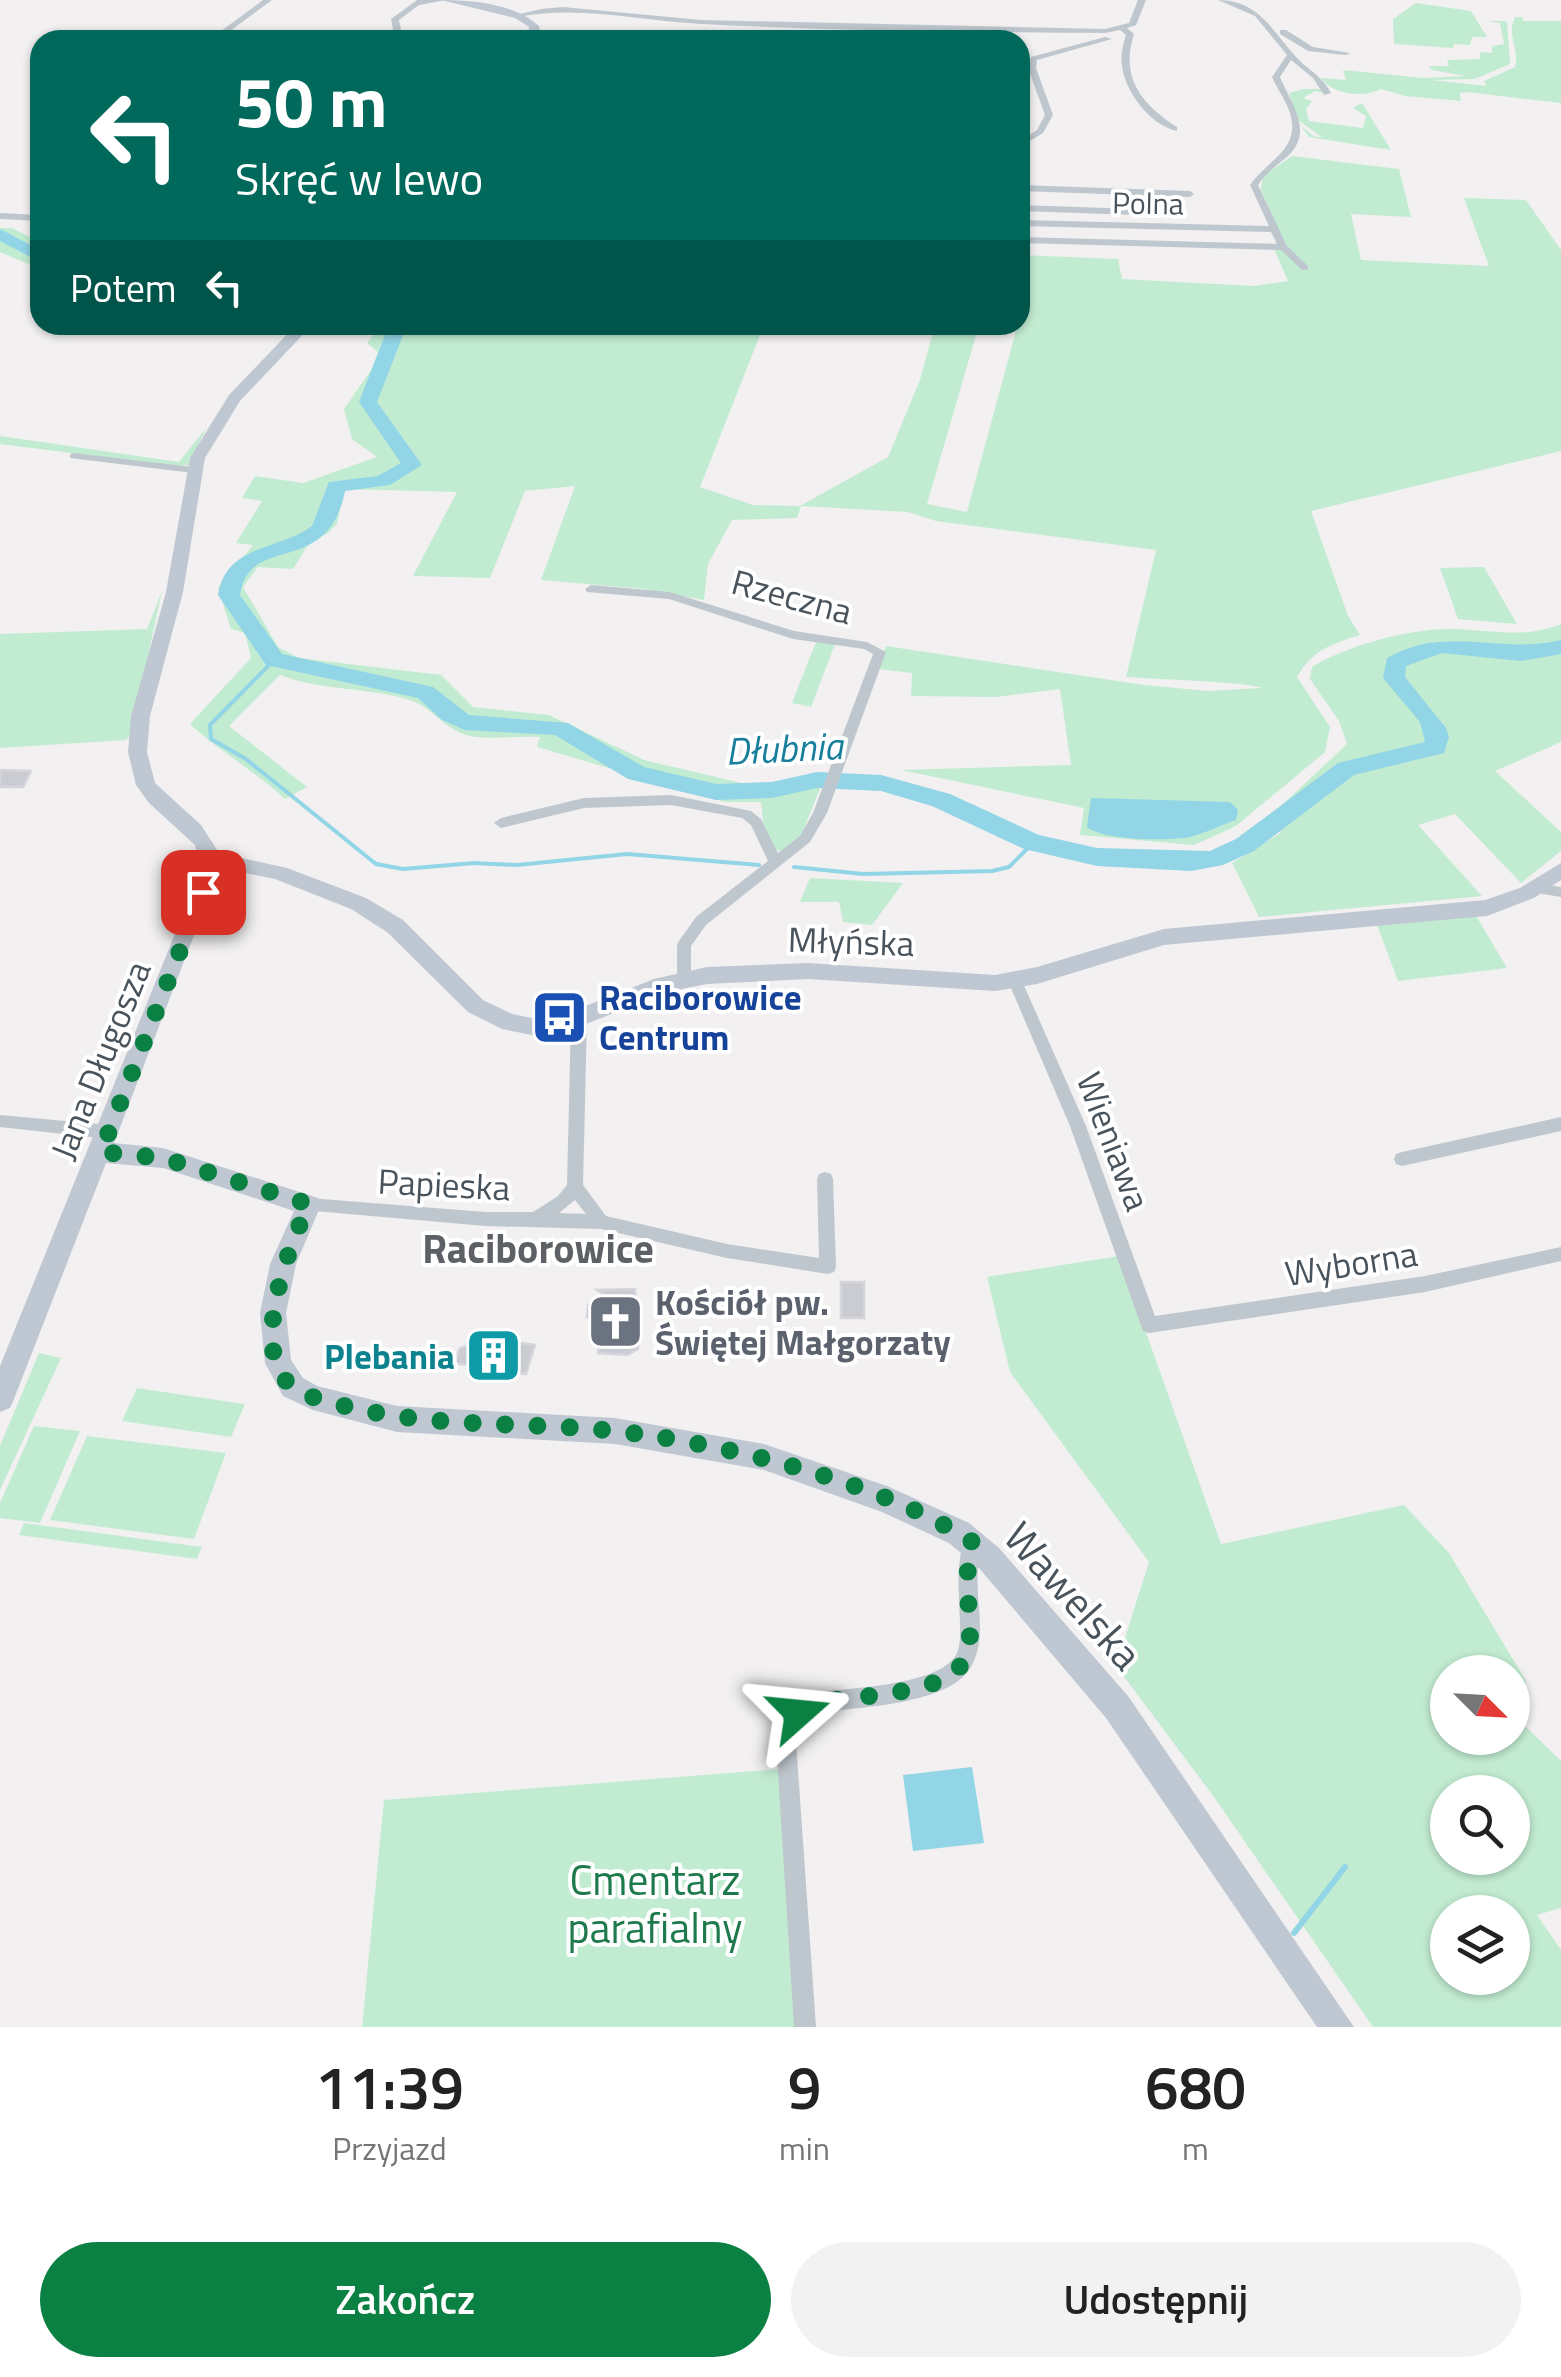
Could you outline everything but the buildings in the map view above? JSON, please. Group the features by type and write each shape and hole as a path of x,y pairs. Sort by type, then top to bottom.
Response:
{"street":[{"path":"227,30 268,0"},
{"path":"395,30 393,22 420,2 444,0 524,14 582,10 700,22 1111,31 1136,22 1142,0"},
{"path":"524,14 530,0"},
{"path":"1222,0 1247,2 1282,38 1291,55 1315,72 1327,92"},
{"path":"1256,11 1307,47 1346,52"},
{"path":"524,14 534,30"},
{"path":"1123,29 1130,33 1123,58 1130,84 1146,108 1174,129"},
{"path":"1030,138 1040,131 1048,115 1032,68 1034,59 1092,40 1114,38 1111,31"},
{"path":"1291,55 1276,77 1292,106 1298,135 1290,150 1266,166 1254,185 1283,247 1305,268"},
{"path":"1030,188 1190,194"},
{"path":"1030,208 1165,213"},
{"path":"0,216 30,218"},
{"name":"Polna","path":"1030,223 1275,229"},
{"path":"1030,240 1283,247"},
{"path":"212,860 204,840 152,796 138,759 144,706 186,533 193,471 202,446 267,362 295,335"},
{"path":"74,456 193,471"},
{"name":"Rzeczna","path":"591,589 670,596 704,604 772,630 878,649 820,813 805,839 701,921 684,945 684,979"},
{"path":"501,823 584,803 672,800 746,814 756,822 775,862"},
{"name":"Młyńska","path":"212,860 242,861 372,910 400,930 469,1004 492,1017 529,1026 580,1018 684,979 847,973 975,983 1015,980 1141,941 1268,926 1472,910 1500,904 1536,888 1561,870"},
{"name":"Jana Długosza","path":"0,1399 105,1142 212,860"},
{"path":"1536,888 1561,892"},
{"name":"Wieniawa","path":"1015,980 1078,1126 1149,1325"},
{"path":"580,1018 575,1187 602,1222"},
{"path":"0,1121 105,1142 309,1204"},
{"path":"1402,1160 1561,1124"},
{"path":"535,1219 602,1222 727,1251 828,1267 825,1179"},
{"name":"Papieska","path":"309,1204 485,1219 535,1219 564,1201 575,1187"},
{"name":"Wawelska","path":"309,1204 284,1264 273,1313 278,1363 293,1387 313,1397 397,1419 615,1432 764,1457 887,1500 974,1543 1064,1642 1117,1708 1337,2027"},
{"name":"Wyborna","path":"1149,1325 1426,1284 1561,1254"},
{"path":"805,2027 786,1741 790,1727 810,1703 927,1685 953,1674 965,1658 970,1642 965,1566 974,1543"}],"green space":[{"path":"1416,3 1471,11 1487,37 1472,37 1470,45 1454,44 1453,48 1394,44 1393,19"},
{"path":"1515,17 1523,17 1523,21 1561,21 1561,103 1467,92 1460,93 1461,101 1405,96 1381,89 1349,93 1333,88 1321,78 1346,80 1343,70 1424,78 1466,76 1432,70 1429,66 1449,66 1447,60 1480,59 1480,52 1492,53 1492,46 1504,44 1500,23 1487,21 1507,21 1510,64 1475,79 1432,80 1487,86 1484,81 1515,67"},
{"path":"1325,89 1325,93 1315,91 1303,98 1312,101 1306,109 1309,121 1363,128 1366,116 1353,108 1362,103 1391,150 1309,137 1301,126 1315,137 1322,137 1298,120 1289,93"},
{"path":"1292,156 1399,169 1411,217 1351,214 1361,260 1489,266 1464,198 1526,200 1561,250 1561,451 1311,511 1348,616 1360,635 1324,649 1297,677 1330,727 1325,752 1236,826 1194,845 1080,835 1084,808 901,770 1071,765 1060,689 995,697 911,696 912,673 878,669 886,646 1144,685 1209,691 1262,688 1126,677 1156,550 936,521 908,512 801,506 797,518 732,520 708,564 704,600 645,589 541,580 575,486 525,491 490,578 413,576 457,492 343,489 337,524 327,534 311,540 293,569 258,567 243,587 278,647 299,658 441,675 473,707 549,715 644,760 750,785 825,776 801,836 782,851 773,849 763,822 761,802 725,802 537,747 540,737 465,735 416,702 394,696 312,684 280,675 229,726 307,787 285,799 190,724 251,658 245,633 231,629 218,588 253,545 236,543 262,501 242,498 255,476 303,483 377,457 352,439 344,409 373,367 378,352 367,343 373,335 760,335 700,487 753,505 800,506 888,457 920,380 932,335 976,335 927,504 967,512 1015,335 1030,335 1030,255 1118,259 1122,279 1254,286 1288,281 1272,244 1284,242 1261,190 1263,176"},
{"path":"0,228 12,228 30,237 30,265 0,252"},
{"path":"207,427 188,465 0,444 0,436 179,462"},
{"path":"1484,567 1517,624 1458,619 1440,568"},
{"path":"162,591 131,734 126,740 0,748 0,634 147,629"},
{"path":"1561,624 1561,742 1495,771 1561,832 1561,851 1521,883 1455,814 1418,825 1482,896 1259,917 1232,863 1282,832 1265,821 1347,744 1339,721 1310,679 1312,667 1361,645 1418,631 1521,632"},
{"path":"816,642 835,644 811,707 792,703"},
{"path":"810,878 903,883 872,925 843,922 839,902 800,902"},
{"path":"1475,914 1507,968 1398,981 1377,925"},
{"path":"1119,1256 1221,1544 1404,1505 1449,1553 1510,1655 1430,1655 1430,1755 1530,1755 1530,1731 1561,1761 1561,1908 1537,1915 1561,1950 1561,2027 1373,2027 1214,1797 1116,1666 1149,1562 1010,1372 987,1277"},
{"path":"39,1353 61,1358 0,1490 0,1446"},
{"path":"137,1388 245,1404 231,1437 122,1421"},
{"path":"34,1426 80,1431 40,1523 0,1518 0,1503"},
{"path":"87,1436 226,1453 194,1539 50,1520"},
{"path":"24,1523 202,1547 197,1559 19,1535"},
{"name":"Cmentarz parafialny","path":"780,1769 796,2027 362,2027 384,1800"}],"water":[{"path":"1091,798 1230,802 1238,810 1236,820 1190,837 1137,839 1087,827"},
{"path":"972,1767 984,1843 913,1851 903,1775"}],"waterway":[{"name":"Dłubnia","path":"0,234 30,251"},
{"name":"Dłubnia","path":"394,335 368,402 412,465 383,481 336,486 330,513 320,531 248,561 231,580 229,595 274,660 425,692 450,715 465,722 560,728 637,773 716,792 772,790 817,780 881,783 941,800 1033,843 1097,857 1191,862 1214,859 1245,845 1346,769 1436,747 1437,737 1430,719 1394,678 1395,663 1412,653 1442,646 1521,654 1561,647"},
{"path":"274,660 210,725 211,739 246,759 376,864 403,869 474,863 517,865 627,854 759,865"},
{"path":"794,867 863,874 992,871 1009,867 1033,843"},
{"path":"1294,1933 1345,1867"}],"place":[{"name":"Raciborowice Centrum","path":"560,1017"},
{"name":"Kościół pw. Świętej Małgorzaty","path":"616,1322"},
{"name":"Plebania","path":"494,1356"}],"district":[{"name":"Raciborowice","path":"538,1248"}],"route":[{"path":"203,892 101,1152 163,1158 309,1204 284,1264 273,1313 278,1363 286,1382 313,1397 397,1419 615,1432 764,1457 887,1500 974,1543 965,1566 970,1642 965,1658 953,1674 927,1685 810,1703 799,1713"}]}
